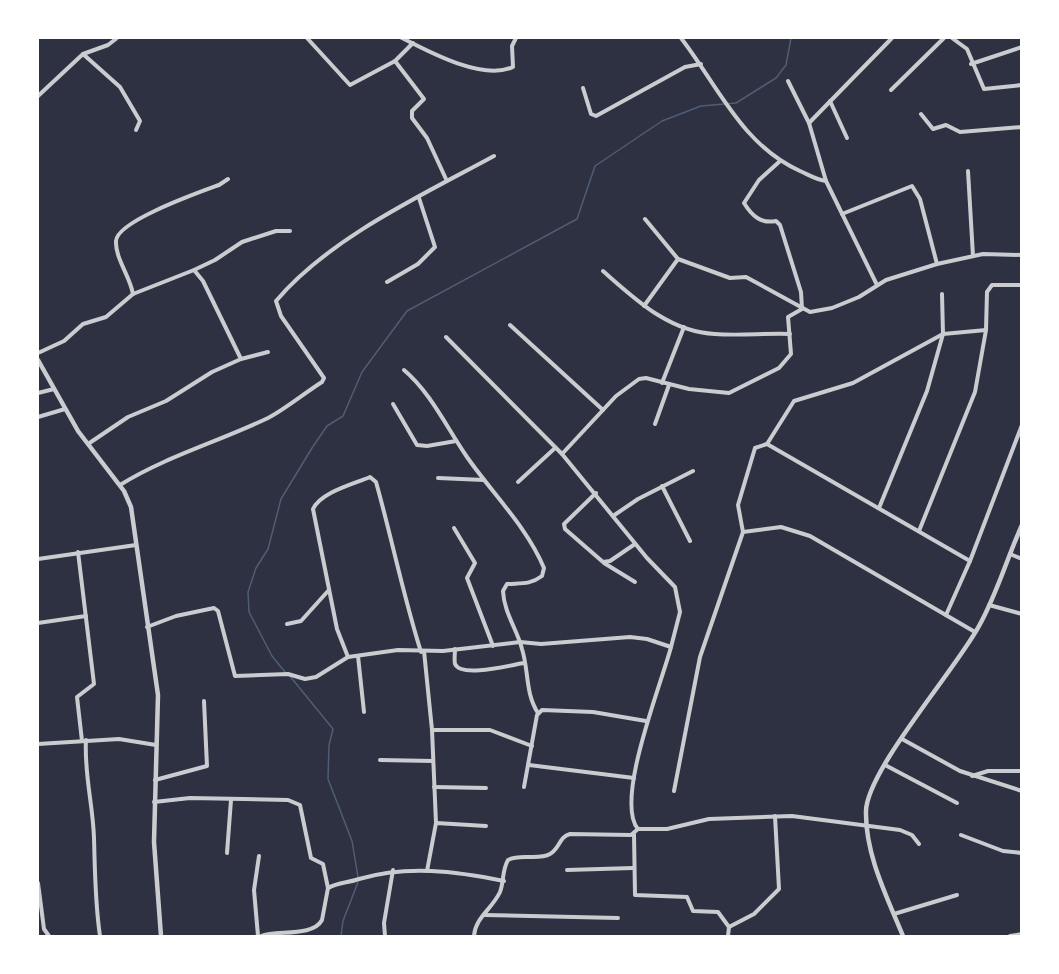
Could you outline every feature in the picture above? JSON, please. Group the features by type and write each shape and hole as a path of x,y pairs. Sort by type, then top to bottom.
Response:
{"street":[{"path":"38,96 83,54 108,45 117,38"},
{"path":"307,38 350,85 395,61 413,43"},
{"path":"402,38 474,68 502,70 515,64 512,46 516,38"},
{"path":"681,38 745,131 779,162 826,181"},
{"path":"809,123 892,38"},
{"path":"891,90 944,38"},
{"path":"952,38 967,49 971,64 984,89 1022,85"},
{"path":"971,64 1022,47"},
{"path":"83,54 128,97 140,121 136,130"},
{"path":"395,61 424,99 412,111 412,118 427,138 446,179"},
{"path":"583,88 591,114 596,116 685,67 701,64"},
{"path":"788,81 809,123 826,181 878,285"},
{"path":"830,101 847,138"},
{"path":"921,114 933,129 946,125 960,132 1022,127"},
{"path":"120,485 170,457 205,446 267,418 322,382 324,378 281,316 276,301 328,253 446,179 456,177 494,156"},
{"path":"779,162 759,180 744,203 760,221 768,223 776,221 780,225 801,292 802,309"},
{"path":"968,171 973,256"},
{"path":"132,294 131,282 116,245 120,230 140,217 219,185 228,179"},
{"path":"842,214 912,186 920,199 937,264"},
{"path":"387,282 418,264 435,247 419,198"},
{"path":"645,219 678,259 730,278 746,278 810,312 832,308 859,297 901,274 937,264 973,256 1022,255"},
{"path":"38,353 64,341 83,324 106,317 132,294 216,260 242,242 276,231 290,231"},
{"path":"644,306 678,259"},
{"path":"194,270 203,281 241,359"},
{"path":"603,271 644,306 673,324 712,334 790,334"},
{"path":"918,531 975,392 986,330 987,292 992,285 1022,285"},
{"path":"879,508 927,391 943,334 942,294"},
{"path":"562,454 616,396 639,379 646,378 689,389 735,391 785,364 791,354 788,317 802,309"},
{"path":"510,325 603,410"},
{"path":"662,383 684,327"},
{"path":"674,791 700,657 743,532 738,505 755,448 767,444 794,401 853,383 943,334 986,330"},
{"path":"446,337 554,449 562,454 677,592 679,621 646,721 634,778 632,798 635,826 639,830"},
{"path":"88,444 128,417 166,401 212,372 241,359 268,352"},
{"path":"38,360 65,409 88,444 120,485 131,507 158,695 154,801 155,869 161,936"},
{"path":"404,370 418,383 456,441 510,512 544,568 542,576 535,581 523,585 509,584 503,591 513,630 520,642 531,702 538,713 524,787"},
{"path":"656,424 669,385"},
{"path":"38,393 54,389"},
{"path":"393,404 417,445 427,446 456,441"},
{"path":"38,417 65,409"},
{"path":"946,615 970,561 1022,425"},
{"path":"767,444 970,561"},
{"path":"518,482 554,449"},
{"path":"613,516 662,486 693,471"},
{"path":"348,657 337,629 313,515 315,505 337,491 373,477 397,555 399,578 422,652 432,730 436,823 428,871"},
{"path":"438,478 485,480"},
{"path":"662,486 690,541"},
{"path":"596,493 563,526 585,548 634,582"},
{"path":"743,532 781,527 810,536 975,632"},
{"path":"454,528 475,563 467,579 493,646"},
{"path":"903,936 880,882 867,826 868,798 885,765 975,632 989,605 1021,528"},
{"path":"603,562 610,561 635,544"},
{"path":"38,558 136,545"},
{"path":"78,552 94,684 77,697 94,836 95,898 100,936"},
{"path":"1010,554 1022,559"},
{"path":"287,624 306,616 328,590"},
{"path":"989,605 1022,614"},
{"path":"147,627 176,616 214,608 218,611 231,669 235,676 258,673 310,678 348,657 398,650 422,652 520,642 541,644 630,637 648,639 671,647"},
{"path":"38,623 86,616"},
{"path":"455,649 455,664 461,670 471,671 524,663"},
{"path":"358,656 364,712"},
{"path":"155,780 207,766 204,701"},
{"path":"538,713 542,710 593,712 646,721"},
{"path":"432,730 490,730 532,746"},
{"path":"38,744 119,739 156,745"},
{"path":"902,739 972,776 1022,791"},
{"path":"380,760 433,761"},
{"path":"529,765 634,778"},
{"path":"885,765 957,803"},
{"path":"972,776 988,771 1022,771"},
{"path":"434,787 486,788"},
{"path":"154,801 190,798 288,800 300,805 309,853 312,860 323,864 328,888 319,926 259,936 254,890 259,856"},
{"path":"227,853 231,800"},
{"path":"729,927 754,914 779,889 775,816"},
{"path":"474,936 476,924 493,906 504,881 508,860 552,853 566,835 634,834 639,830 667,829 709,819 792,816 900,830 912,835 919,844"},
{"path":"436,823 486,825"},
{"path":"634,834 633,868 636,896 687,897 692,911 717,911 729,927 729,936"},
{"path":"961,835 1003,851 1022,853"},
{"path":"567,870 633,868"},
{"path":"328,888 393,870 459,872 504,881"},
{"path":"384,936 393,870"},
{"path":"38,883 39,910 44,929 49,936"},
{"path":"894,914 957,895"},
{"path":"483,915 618,918"},
{"path":"1010,936 1022,933"}],"waterway":[{"path":"285,672 272,656 249,612 248,592 256,568 268,549 281,499 327,426 343,416 362,372 407,311 577,219 595,166 662,121 701,106 736,103 776,78 786,65 791,38"},
{"path":"289,675 333,729 329,745 328,779 352,841 358,877"},
{"path":"341,936 343,921 358,882"}]}
